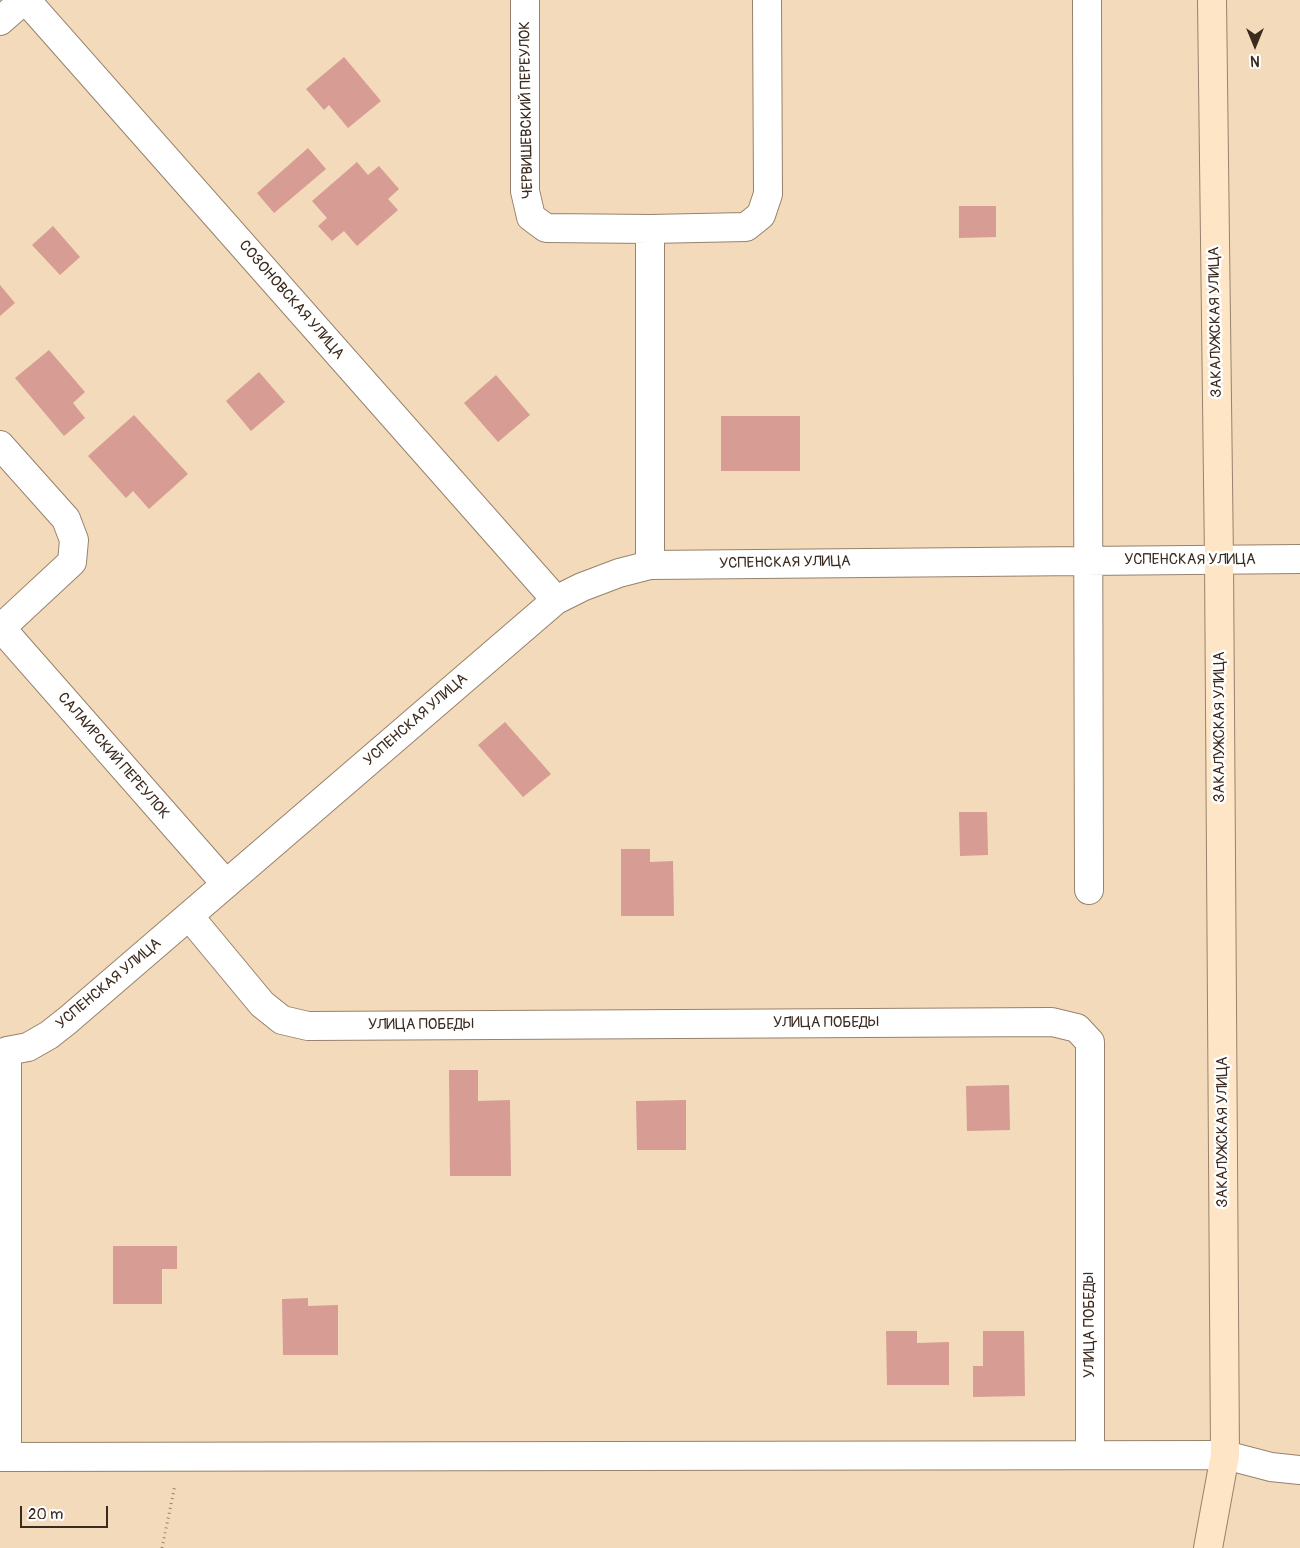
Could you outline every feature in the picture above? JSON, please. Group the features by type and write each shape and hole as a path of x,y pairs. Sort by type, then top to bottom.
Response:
{"street":[{"path":"0,22 25,0"},
{"name":"СОЗОНОВСКАЯ УЛИЦА","path":"25,0 556,600"},
{"name":"ЧЕРВИШЕВСКИЙ ПЕРЕУЛОК","path":"525,0 525,191 531,216 546,228 650,229 746,227 761,215 768,194 767,0"},
{"path":"1087,0 1089,890"},
{"name":"ЗАКАЛУЖСКАЯ УЛИЦА","path":"1208,1548 1225,1455 1219,560 1212,0"},
{"path":"650,229 650,565"},
{"name":"САЛАИРСКИЙ ПЕРЕУЛОК","path":"0,445 66,519 74,540 72,562 1,628 226,884"},
{"name":"УСПЕНСКАЯ УЛИЦА","path":"4,1457 3,1051 28,1047 49,1035 556,600 582,587 619,573 650,565 1300,559"},
{"name":"УЛИЦА ПОБЕДЫ","path":"189,916 262,1004 282,1020 308,1026 1052,1022 1077,1028 1090,1042 1090,1455"},
{"path":"4,1457 1225,1455 1271,1467 1300,1470"}],"path":[{"path":"162,1548 181,1456"}],"building":[{"path":"344,57 381,101 348,128 329,105 324,110 306,89"},
{"path":"308,148 326,169 274,213 257,193"},
{"path":"357,162 368,175 379,166 399,189 388,199 398,210 357,246 344,231 332,241 318,226 327,218 312,201"},
{"path":"959,206 996,206 996,237 959,238"},
{"path":"53,226 80,257 60,275 32,245"},
{"path":"0,285 15,303 0,316"},
{"path":"49,350 85,392 73,403 85,418 64,436 15,378"},
{"path":"259,372 285,402 251,431 226,401"},
{"path":"496,375 530,415 498,442 464,403"},
{"path":"134,415 188,474 149,509 133,491 126,498 88,456"},
{"path":"721,416 800,416 800,471 721,471"},
{"path":"505,722 551,774 523,797 478,745"},
{"path":"959,812 987,812 988,855 960,856"},
{"path":"621,849 650,849 650,862 673,861 674,916 621,916"},
{"path":"449,1070 478,1070 478,1101 510,1100 511,1176 450,1176"},
{"path":"1009,1085 1010,1130 967,1131 966,1086"},
{"path":"686,1100 686,1150 637,1150 636,1101"},
{"path":"113,1246 177,1246 177,1269 162,1269 162,1304 113,1304"},
{"path":"308,1298 308,1306 338,1305 338,1355 283,1355 282,1299"},
{"path":"886,1331 917,1331 917,1343 949,1342 949,1385 887,1385"},
{"path":"983,1331 1024,1331 1025,1396 973,1397 973,1366 983,1366"}]}
